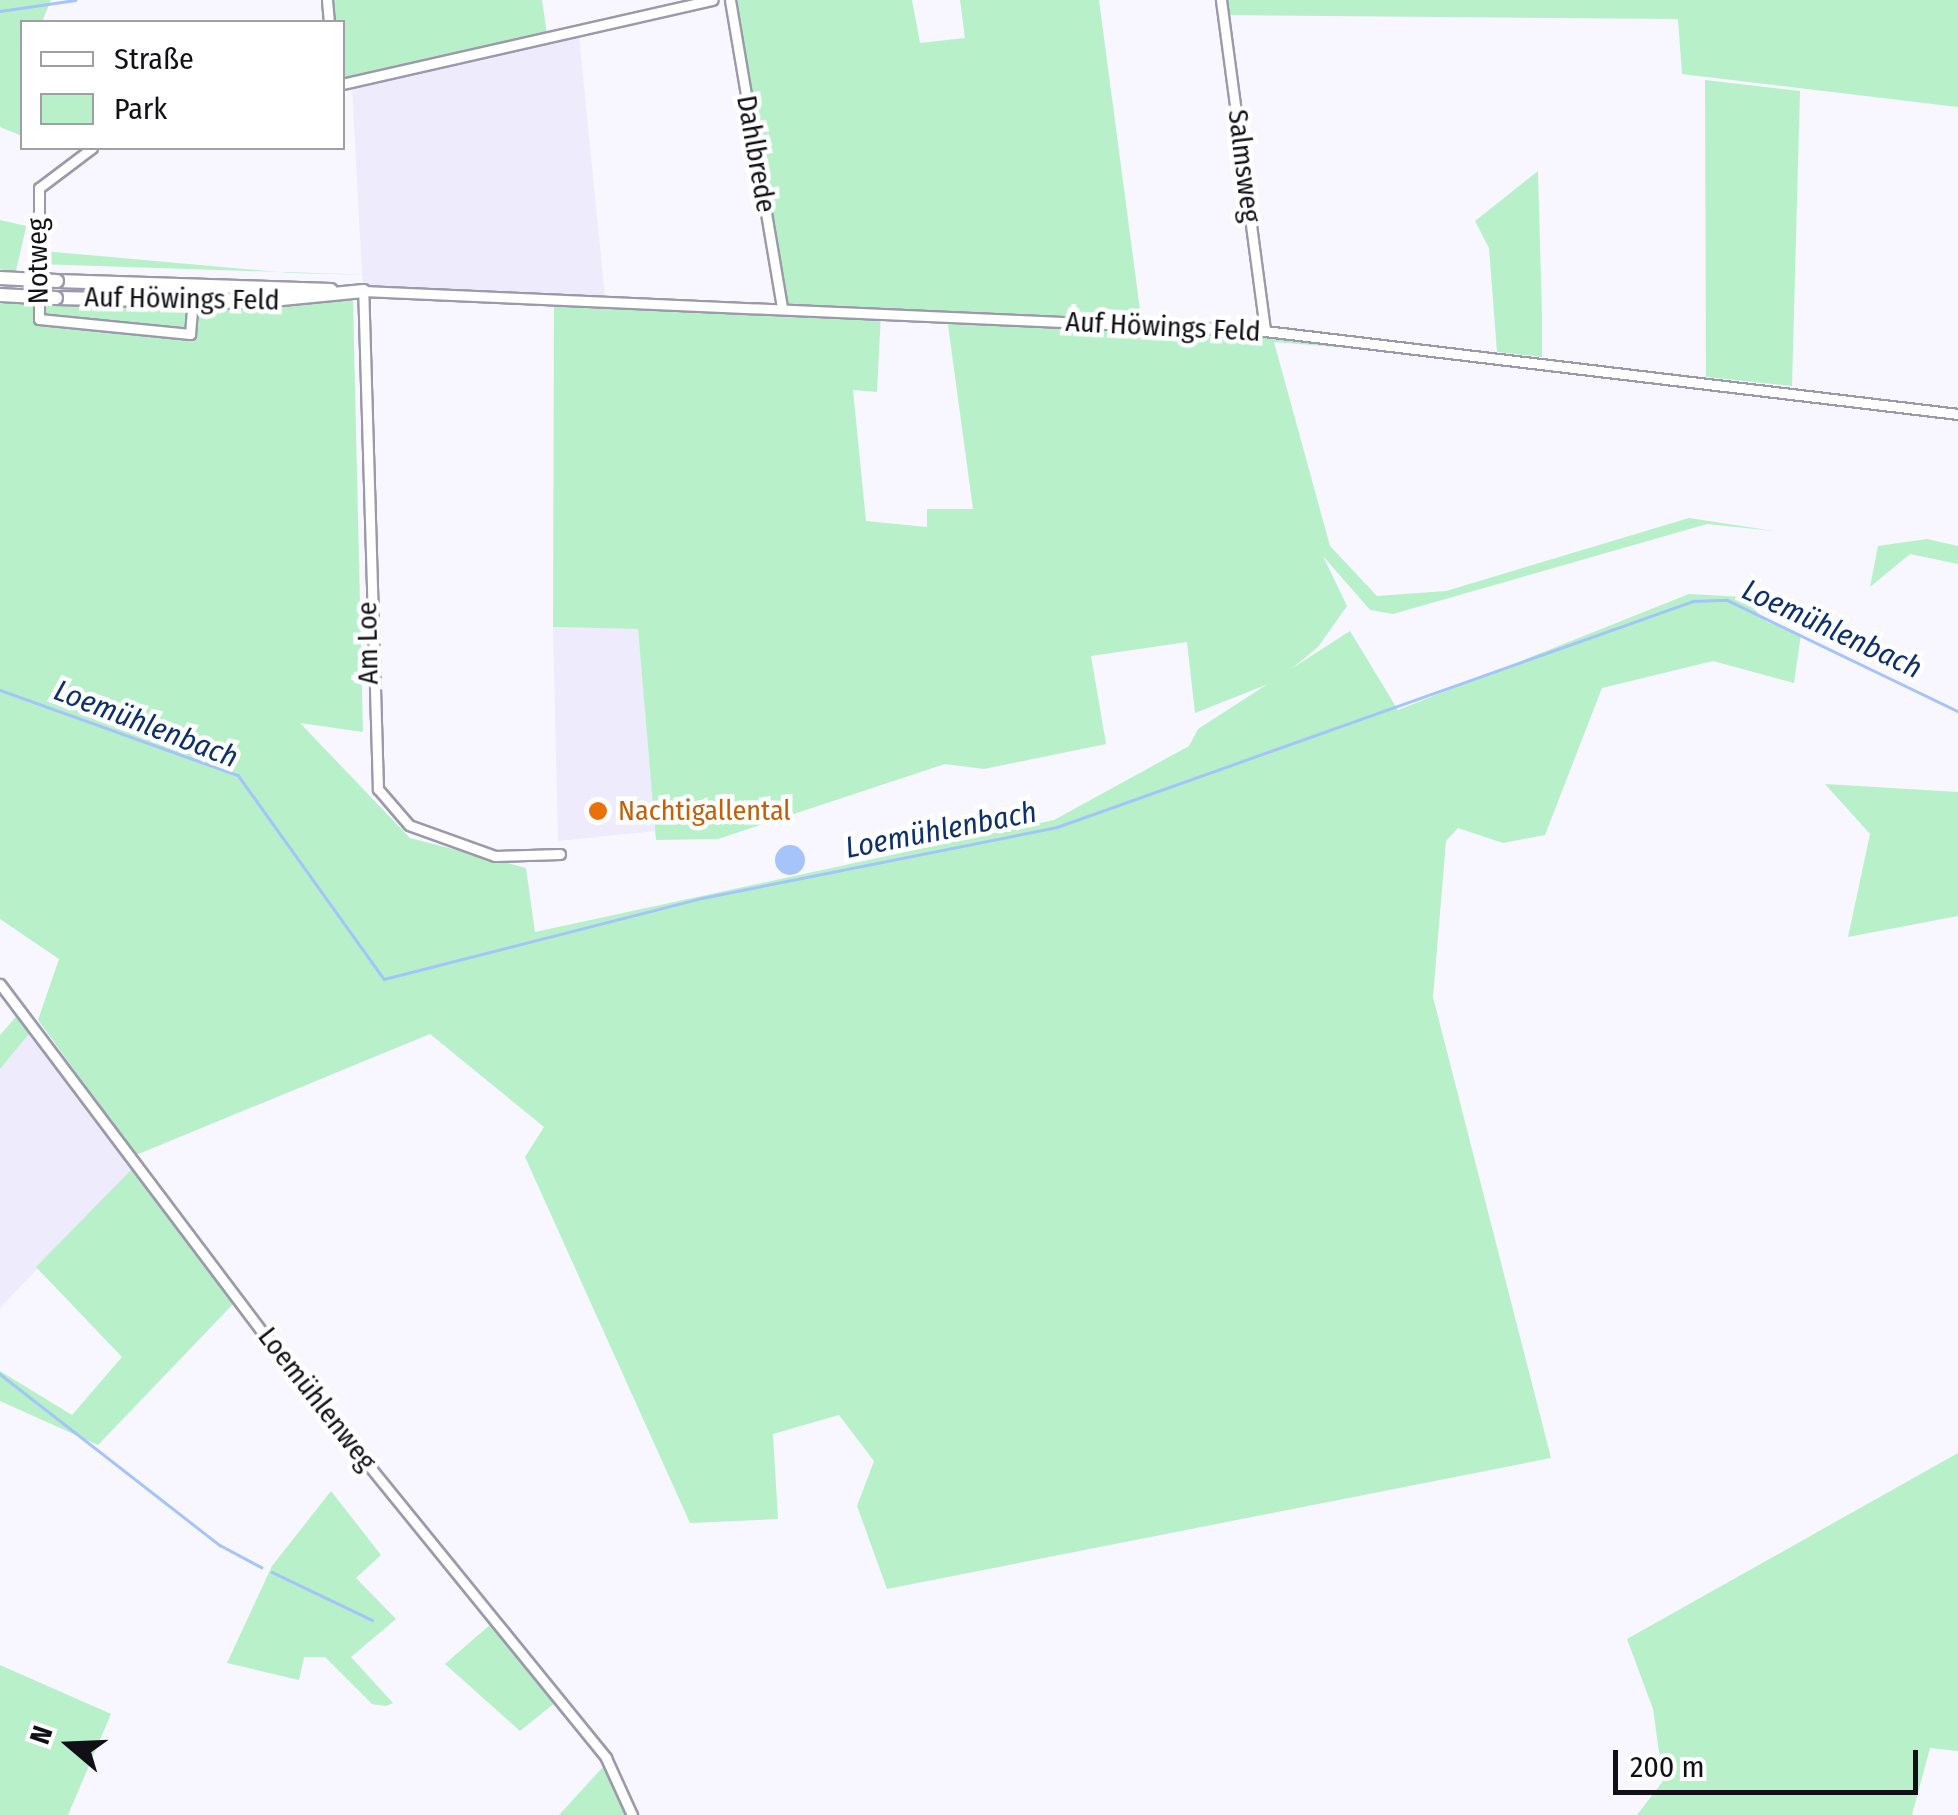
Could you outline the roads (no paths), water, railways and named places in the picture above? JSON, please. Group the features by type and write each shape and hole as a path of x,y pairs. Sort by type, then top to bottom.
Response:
{"main road":[{"name":"Auf Höwings Feld","path":"0,278 363,291"},
{"name":"Auf Höwings Feld","path":"0,296 194,302 363,291"}],"street":[{"path":"345,83 713,0"},
{"name":"Dahlbrede","path":"730,0 782,308"},
{"name":"Salmsweg","path":"1222,0 1266,332"},
{"name":"Notweg","path":"89,150 39,188 39,319 181,335 196,326 194,302"},
{"path":"194,286 194,302"},
{"name":"Auf Höwings Feld","path":"363,291 1266,332 1958,414"},
{"name":"Am Loe","path":"363,291 378,790 409,824 495,856 560,854"},
{"name":"Loemühlenweg","path":"0,984 292,1371 606,1758 632,1815"}],"water":[{"path":"790,845 801,849 805,860 801,871 790,875 779,871 775,860 779,849"}],"waterway":[{"path":"0,11 75,0"},
{"name":"Loemühlenbach","path":"0,690 238,775 384,979 702,898 1057,827 1693,601 1727,600 1958,711"},
{"path":"0,1374 220,1545 261,1567"},
{"path":"272,1572 372,1620"}],"place":[{"name":"Nachtigallental","path":"598,811"}]}
